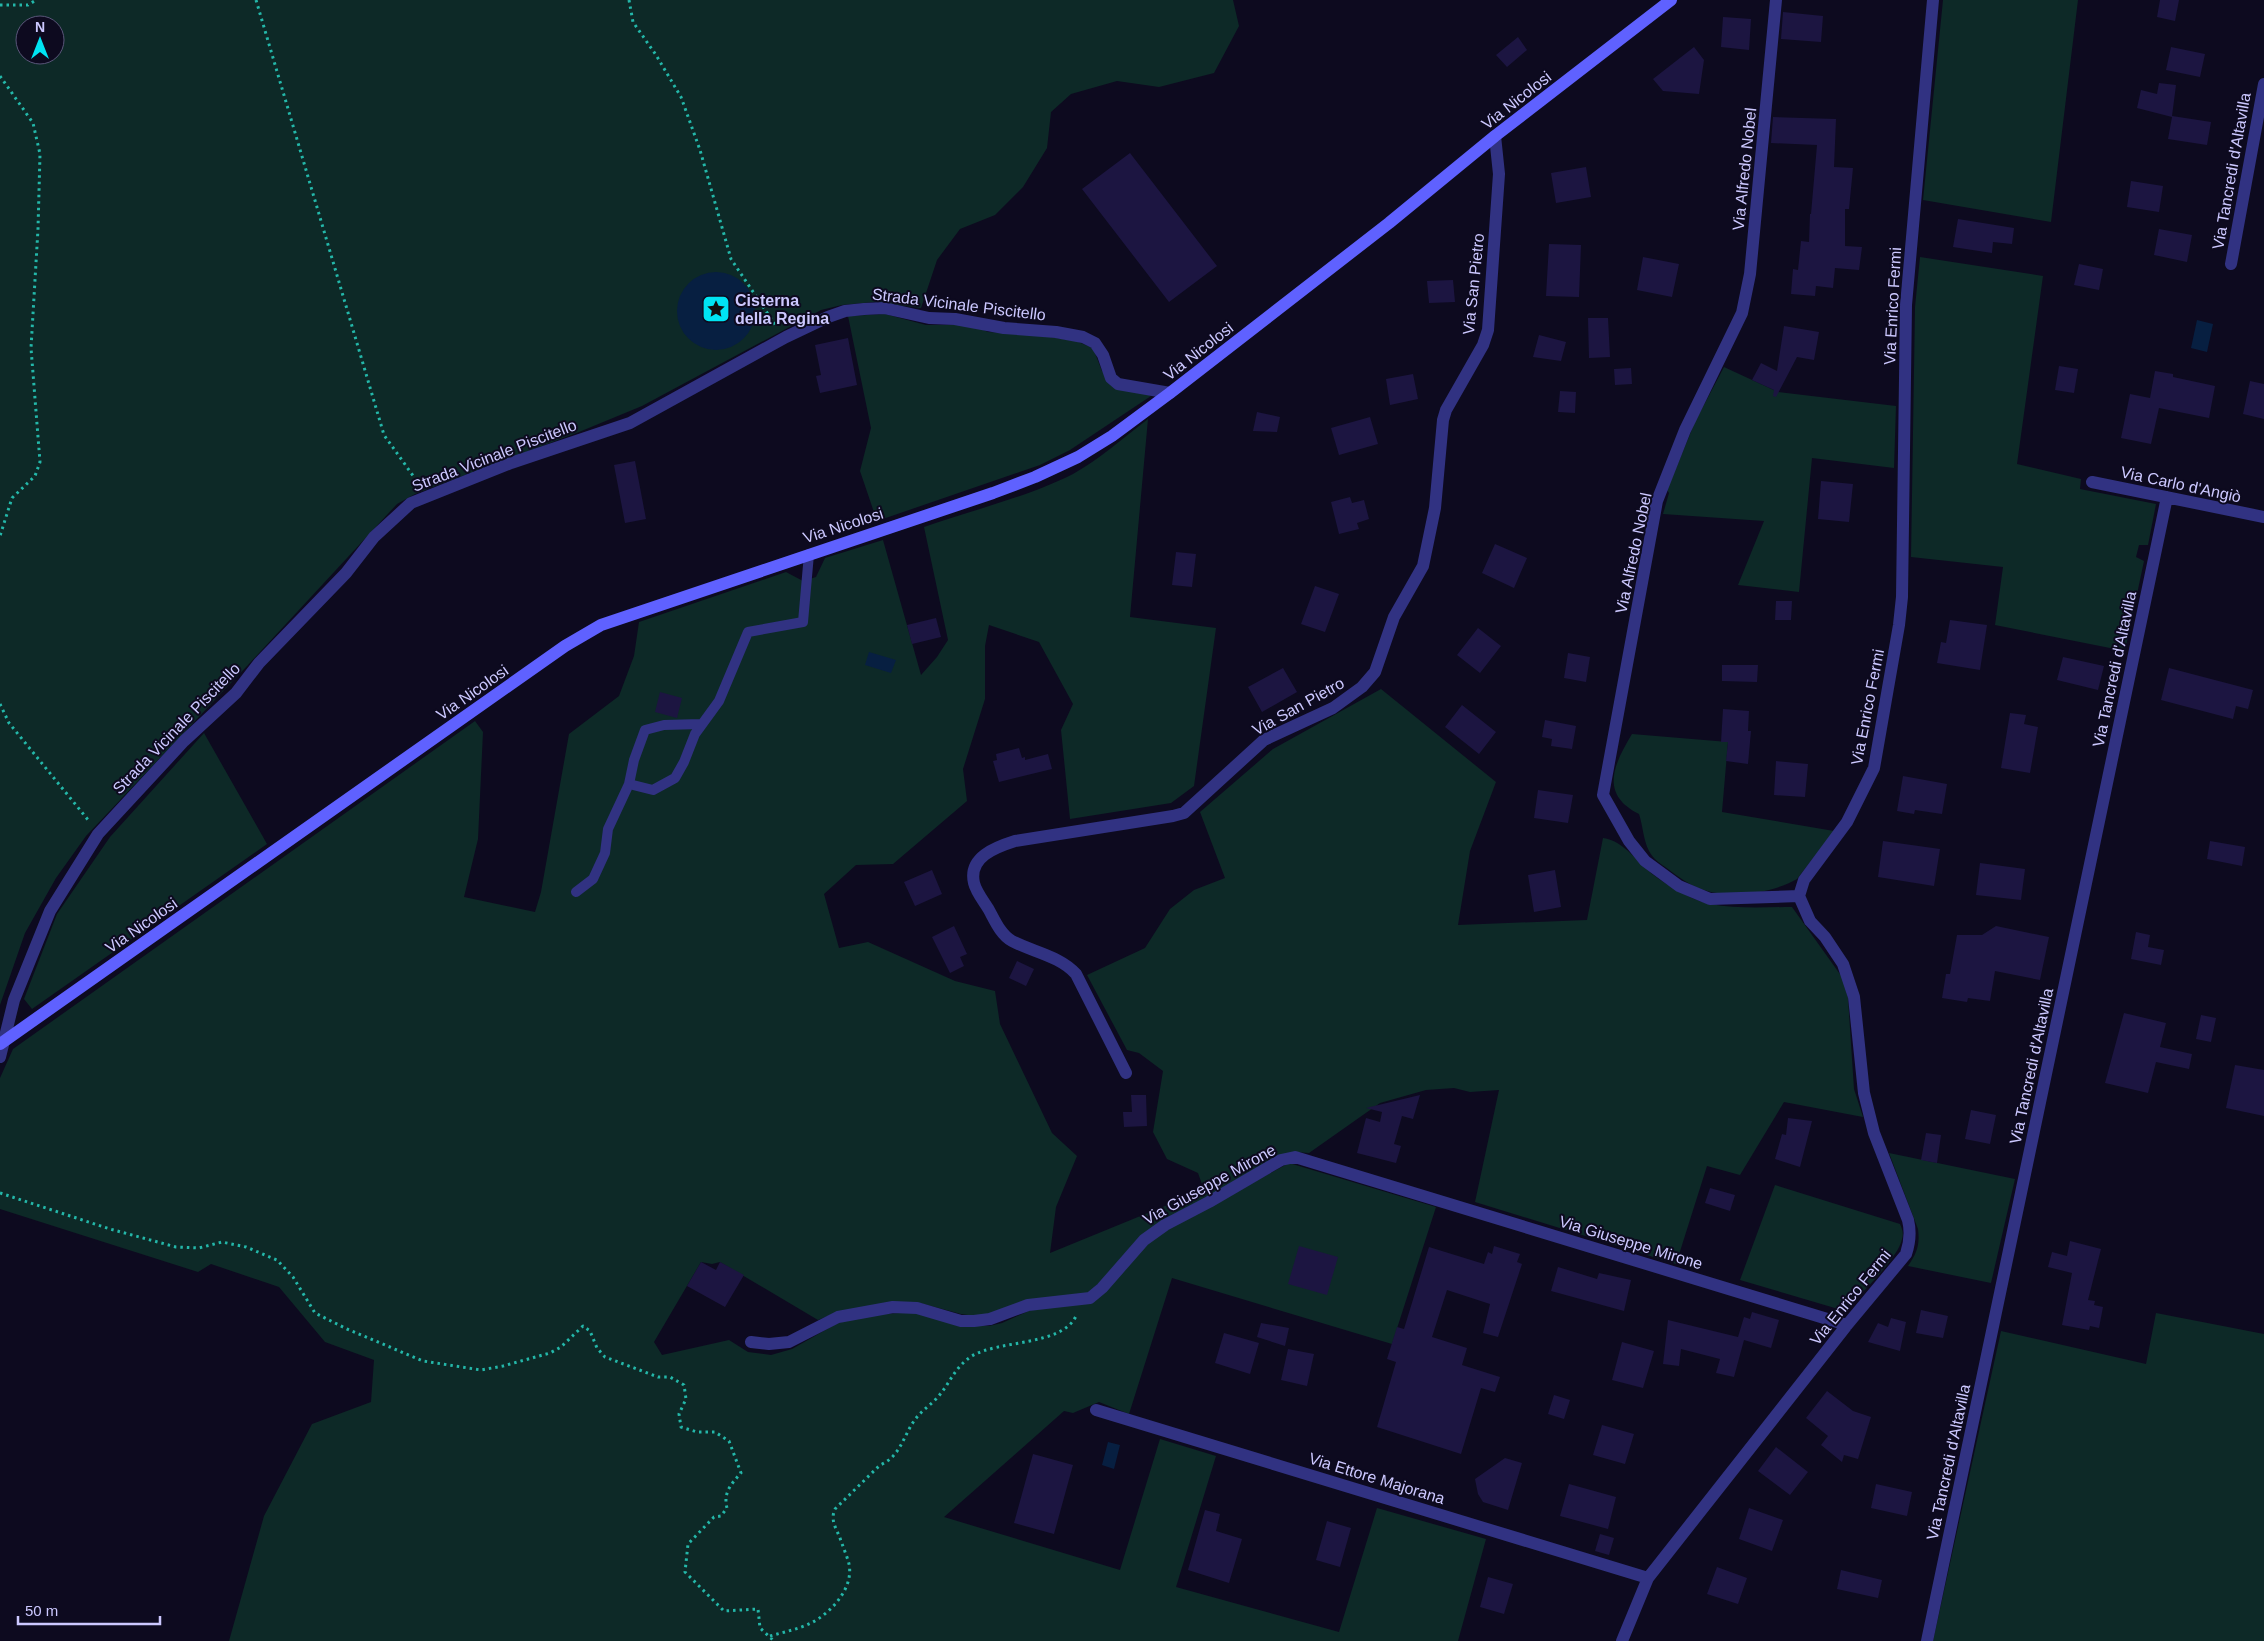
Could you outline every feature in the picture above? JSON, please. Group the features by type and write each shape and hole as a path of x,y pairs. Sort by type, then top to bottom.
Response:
{"main road":[{"name":"Via Nicolosi","path":"2,1042 572,642 609,622 1035,477 1078,457 1112,436 1389,223 1495,136 1672,0"}],"street":[{"name":"Via Alfredo Nobel","path":"1776,0 1750,274 1742,313 1685,430 1657,501 1603,795 1629,841 1645,862 1679,886 1710,899 1799,896"},
{"name":"Via Enrico Fermi","path":"1622,1641 1648,1578 1847,1325 1906,1254 1911,1230 1874,1133 1864,1093 1854,997 1843,964 1825,936 1810,921 1799,896 1804,880 1847,822 1874,768 1899,625 1902,588 1906,305 1932,0"},
{"name":"Via Tancredi d'Altavilla","path":"2231,264 2264,84"},
{"name":"Via San Pietro","path":"1126,1073 1076,974 1068,965 1010,940 999,929 974,884 975,871 979,860 993,848 1015,841 1184,813 1264,740 1333,708 1362,687 1375,672 1394,617 1423,566 1435,508 1443,420 1446,410 1483,345 1488,330 1499,174 1495,136"},
{"name":"Strada Vicinale Piscitello","path":"0,1057 2,1042 14,1000 50,911 98,834 184,742 236,693 259,663 346,573 374,536 411,503 511,463 630,424 786,337 828,317 845,311 864,308 884,308 929,318 954,319 1004,328 1056,332 1082,337 1095,343 1103,355 1111,378 1118,384 1170,393"},
{"name":"Via Carlo d'Angiò","path":"2092,482 2264,517"},
{"name":"Via Tancredi d'Altavilla","path":"1927,1641 2167,497"},
{"name":"Via Giuseppe Mirone","path":"751,1342 769,1344 789,1342 838,1317 893,1307 918,1308 961,1321 974,1321 990,1319 1028,1305 1090,1298 1102,1288 1144,1240 1165,1225 1210,1202 1281,1160 1295,1157 1847,1325"},
{"name":"Via Ettore Majorana","path":"1096,1410 1648,1578"}],"lane":[{"path":"629,784 654,790 675,778 684,762 694,734 719,701 748,632 803,622 809,554"},
{"path":"576,892 592,879 605,853 608,829 629,784 634,760 645,730 664,725 701,724"}],"path":[{"path":"0,5 28,5 36,0"},
{"path":"256,0 384,435 428,496"},
{"path":"629,0 633,22 656,55 681,97 700,150 731,259 778,330 786,337"},
{"path":"0,76 33,123 40,154 31,348 40,462 35,476 12,498 0,536"},
{"path":"0,704 9,723 98,834"},
{"path":"0,1193 110,1230 176,1247 199,1248 222,1242 246,1247 277,1260 293,1277 315,1313 347,1329 424,1361 481,1370 503,1366 550,1353 561,1347 583,1326 590,1331 597,1348 605,1357 658,1377 670,1377 684,1385 686,1398 679,1414 681,1427 697,1432 716,1432 729,1441 741,1473 729,1487 725,1500 727,1508 722,1516 714,1517 688,1544 685,1572 724,1611 758,1610 760,1628 774,1641"},
{"path":"770,1636 812,1622 836,1604 848,1586 849,1565 834,1524 832,1516 835,1509 900,1449 912,1422 921,1411 935,1400 956,1370 973,1356 984,1351 1053,1334 1065,1328 1074,1320 1082,1298"}],"green space":[{"path":"0,0 1233,0 1239,26 1214,73 1159,87 1117,81 1071,94 1051,112 1047,148 1023,187 995,215 960,229 937,260 921,308 874,302 842,305 821,310 642,406 415,494 397,504 86,836 56,878 25,933 0,1005"},
{"path":"1943,0 2078,0 2051,222 1923,200"},
{"path":"1920,257 2043,276 2017,464 2081,479 2080,489 2156,504 2148,545 2139,545 2136,557 2144,561 2125,651 1995,625 2003,567 1911,557 1915,307"},
{"path":"885,314 926,325 972,325 988,332 1030,334 1076,341 1093,348 1102,371 1151,396 1070,450 1040,465 877,521 860,471 871,428 848,316"},
{"path":"1724,367 1778,392 1896,406 1894,468 1812,458 1799,592 1738,585 1764,521 1663,514 1669,493 1667,490 1695,422"},
{"path":"1148,419 1130,617 1216,628 1194,786 1171,803 1070,819 1061,730 1073,704 1039,642 989,625 985,646 985,699 963,769 967,801 893,864 856,865 824,894 839,948 868,942 955,981 995,991 1000,1024 1052,1133 1077,1156 1056,1207 1050,1253 1204,1190 1198,1173 1167,1159 1153,1132 1163,1071 1139,1053 1127,1050 1087,975 1145,948 1170,909 1194,890 1225,878 1200,812 1273,749 1381,689 1496,782 1470,851 1458,925 1587,920 1603,838 1625,848 1660,880 1696,900 1730,907 1792,907 1842,977 1848,998 1854,1089 1863,1117 1784,1102 1740,1175 1707,1166 1676,1264 1475,1202 1499,1090 1470,1092 1454,1088 1426,1090 1380,1103 1309,1153 1296,1152 1279,1157 1140,1236 1088,1293 1027,1300 997,1313 975,1316 920,1303 886,1303 835,1313 818,1320 720,1262 712,1264 701,1262 654,1342 662,1355 729,1340 748,1352 771,1355 792,1349 836,1324 852,1318 913,1312 961,1325 989,1326 1002,1323 1033,1309 1091,1301 1108,1288 1148,1243 1168,1229 1289,1163 1436,1207 1392,1344 1172,1278 1129,1414 1099,1402 1073,1413 1064,1411 944,1517 1120,1570 1160,1439 1216,1456 1176,1587 1339,1632 1377,1508 1486,1539 1458,1641 229,1641 264,1516 312,1424 371,1402 374,1360 325,1342 279,1287 211,1264 198,1272 0,1209 0,1078 13,1049 475,721 483,732 478,839 464,897 535,912 541,892 569,734 619,696 634,656 639,622 786,572 803,581 816,577 825,558 883,540 921,675 937,657 948,640 924,527 1019,496 1073,474 1102,455"},
{"path":"204,733 267,844 32,1009 24,999 57,914 110,837"},
{"path":"1632,734 1728,742 1722,812 1834,831 1797,879 1787,884 1764,891 1739,894 1715,893 1694,886 1676,875 1653,856 1645,842 1639,814 1626,806 1614,788 1616,767"},
{"path":"1889,1153 2015,1179 1991,1283 1908,1266 1917,1249 1919,1240 1918,1229"},
{"path":"1775,1185 1900,1224 1903,1237 1899,1247 1886,1266 1845,1311 1740,1280"},
{"path":"2156,1313 2264,1334 2264,1641 1933,1641 2001,1331 2146,1364"}],"water":[{"name":"Cisterna della Regina","path":"716,272 731,275 744,283 752,296 755,311 752,326 744,339 731,347 716,350 701,347 688,339 680,326 677,311 680,296 688,283 701,275"},
{"path":"2197,320 2213,324 2207,352 2191,348"},
{"path":"869,652 896,660 891,673 865,665"},
{"path":"1108,1442 1120,1445 1114,1469 1102,1465"}],"building":[{"path":"2160,0 2179,0 2175,21 2157,17"},
{"path":"1783,12 1823,16 1821,42 1781,39"},
{"path":"1723,17 1751,19 1749,50 1721,47"},
{"path":"1518,37 1527,50 1507,67 1496,55"},
{"path":"1694,47 1704,60 1699,94 1663,91 1653,79"},
{"path":"2171,47 2205,54 2200,77 2166,70"},
{"path":"2159,83 2176,85 2172,116 2211,122 2207,145 2168,139 2172,117 2137,108 2141,90 2157,94"},
{"path":"1773,117 1836,119 1834,167 1853,168 1849,209 1845,209 1845,246 1862,247 1859,270 1835,268 1833,288 1816,286 1815,296 1791,294 1793,269 1798,270 1801,241 1809,242 1817,145 1771,143"},
{"path":"1130,153 1217,266 1169,302 1082,189"},
{"path":"1586,167 1591,197 1556,203 1551,173"},
{"path":"2131,181 2163,186 2159,212 2127,207"},
{"path":"1958,219 2014,228 2012,244 1993,242 1992,253 1953,247"},
{"path":"2159,229 2192,235 2187,262 2154,255"},
{"path":"1549,244 1581,245 1579,297 1546,296"},
{"path":"1643,257 1679,264 1672,297 1637,290"},
{"path":"2079,264 2103,269 2099,290 2074,285"},
{"path":"1453,280 1455,302 1429,303 1427,281"},
{"path":"1588,318 1608,318 1610,357 1589,358"},
{"path":"1784,326 1819,332 1814,360 1797,357 1776,397 1773,396 1774,390 1752,380 1761,363 1777,371"},
{"path":"1539,335 1566,342 1561,361 1533,357"},
{"path":"848,338 857,385 820,393 816,376 821,375 815,345"},
{"path":"2059,366 2078,369 2074,393 2055,390"},
{"path":"1631,368 1632,384 1615,385 1614,369"},
{"path":"2155,371 2215,386 2209,418 2159,408 2151,444 2121,438 2130,394 2150,398"},
{"path":"1413,374 1418,399 1390,405 1386,379"},
{"path":"2250,381 2264,384 2264,419 2243,414"},
{"path":"1560,391 1576,392 1575,413 1558,412"},
{"path":"1257,412 1280,417 1277,432 1253,431"},
{"path":"1370,417 1378,444 1339,455 1331,428"},
{"path":"635,461 646,519 625,523 614,465"},
{"path":"1821,481 1853,484 1849,522 1818,519"},
{"path":"1350,497 1352,503 1364,500 1369,519 1357,523 1359,529 1339,534 1331,502"},
{"path":"1495,544 1527,558 1514,588 1482,573"},
{"path":"1176,552 1196,554 1192,587 1172,585"},
{"path":"1315,586 1339,594 1325,632 1301,624"},
{"path":"1776,601 1792,601 1791,620 1775,620"},
{"path":"936,618 941,637 912,644 907,625"},
{"path":"1950,620 1987,625 1980,670 1937,663 1941,642 1946,643"},
{"path":"1478,628 1501,646 1480,673 1457,655"},
{"path":"1568,653 1590,657 1586,682 1564,678"},
{"path":"2063,657 2104,666 2098,690 2057,680"},
{"path":"1722,665 1758,665 1757,682 1722,681"},
{"path":"1283,668 1297,692 1262,712 1248,687"},
{"path":"2169,668 2253,690 2248,709 2236,706 2233,719 2161,700"},
{"path":"660,692 682,698 677,718 655,712"},
{"path":"1462,705 1496,732 1479,754 1445,727"},
{"path":"1723,709 1749,711 1748,731 1751,731 1748,764 1726,761 1728,742 1721,742"},
{"path":"2010,713 2026,715 2024,724 2038,727 2030,773 2001,768"},
{"path":"1545,720 1576,726 1572,749 1551,746 1552,739 1542,737"},
{"path":"1019,748 1022,758 1025,757 1025,760 1048,754 1052,769 999,782 993,761 997,760 996,754"},
{"path":"1776,761 1808,764 1805,797 1774,795"},
{"path":"1903,776 1947,784 1942,814 1915,810 1914,814 1897,811"},
{"path":"1538,790 1573,795 1568,823 1534,818"},
{"path":"1883,841 1940,849 1934,886 1878,877"},
{"path":"2210,841 2245,847 2242,866 2207,859"},
{"path":"1980,863 2025,869 2021,900 1976,895"},
{"path":"932,870 942,894 915,906 904,882"},
{"path":"1555,870 1561,907 1534,912 1528,875"},
{"path":"954,926 967,954 960,957 964,966 950,973 932,937"},
{"path":"1996,926 2049,937 2040,980 1995,971 1990,1001 1968,998 1967,1002 1942,998 1946,974 1950,974 1957,935 1982,935"},
{"path":"2136,932 2150,935 2148,947 2164,950 2161,965 2131,959"},
{"path":"1017,961 1034,969 1026,986 1009,978"},
{"path":"2124,1013 2166,1023 2160,1047 2192,1054 2189,1069 2156,1062 2148,1093 2105,1083"},
{"path":"2201,1015 2216,1018 2211,1042 2196,1039"},
{"path":"2235,1065 2264,1070 2264,1116 2226,1108"},
{"path":"1131,1095 1146,1095 1147,1126 1124,1127 1123,1112 1132,1112"},
{"path":"1420,1095 1413,1119 1402,1116 1394,1144 1401,1146 1396,1163 1357,1153 1366,1118 1380,1122 1382,1112 1366,1108"},
{"path":"1971,1110 1996,1115 1990,1144 1965,1139"},
{"path":"1788,1118 1812,1121 1800,1167 1775,1159 1782,1134 1786,1135"},
{"path":"1926,1133 1941,1135 1937,1163 1921,1160"},
{"path":"1710,1188 1735,1195 1730,1211 1705,1203"},
{"path":"2070,1241 2101,1249 2088,1300 2095,1301 2094,1305 2103,1307 2099,1328 2090,1326 2089,1330 2062,1325 2072,1273 2048,1267 2052,1252 2067,1256"},
{"path":"1299,1246 1338,1257 1327,1295 1288,1284"},
{"path":"1494,1246 1520,1254 1517,1262 1522,1264 1498,1337 1483,1333 1490,1304 1447,1290 1432,1337 1467,1348 1462,1365 1500,1377 1495,1392 1481,1388 1461,1454 1377,1427 1396,1362 1387,1359 1397,1327 1404,1329 1429,1247 1484,1264 1488,1252 1492,1254"},
{"path":"701,1262 716,1270 720,1262 744,1275 725,1307 687,1286"},
{"path":"1558,1267 1597,1279 1599,1273 1631,1280 1624,1311 1551,1291"},
{"path":"1921,1310 1948,1316 1943,1338 1916,1333"},
{"path":"1752,1312 1779,1320 1771,1348 1744,1340 1734,1377 1716,1373 1720,1359 1681,1349 1679,1366 1663,1364 1668,1320 1738,1337 1744,1317 1750,1319"},
{"path":"1891,1318 1906,1322 1900,1351 1868,1342 1878,1323 1888,1327"},
{"path":"1261,1323 1289,1328 1285,1346 1257,1337"},
{"path":"1224,1333 1259,1343 1250,1374 1215,1363"},
{"path":"1622,1342 1654,1351 1643,1388 1612,1380"},
{"path":"1288,1349 1314,1354 1307,1386 1281,1380"},
{"path":"1827,1391 1853,1411 1871,1417 1858,1459 1844,1455 1842,1462 1821,1445 1828,1436 1806,1418"},
{"path":"1554,1395 1570,1400 1564,1419 1548,1414"},
{"path":"1602,1425 1634,1434 1625,1464 1593,1455"},
{"path":"1776,1447 1808,1472 1790,1495 1758,1471"},
{"path":"1033,1454 1073,1465 1054,1534 1014,1523"},
{"path":"1505,1458 1522,1463 1508,1510 1483,1502 1478,1494 1475,1479"},
{"path":"1569,1484 1616,1497 1608,1529 1560,1516"},
{"path":"1876,1484 1912,1492 1907,1516 1871,1508"},
{"path":"1749,1508 1783,1520 1772,1551 1739,1539"},
{"path":"1205,1510 1220,1514 1216,1531 1242,1539 1229,1583 1188,1570"},
{"path":"1327,1521 1351,1528 1340,1567 1316,1560"},
{"path":"1600,1534 1614,1538 1609,1555 1595,1551"},
{"path":"1717,1567 1747,1578 1738,1604 1707,1594"},
{"path":"1841,1570 1882,1580 1878,1598 1837,1589"},
{"path":"1488,1577 1513,1584 1504,1614 1480,1607"}],"place":[{"name":"Cisterna della Regina","path":"716,309"}]}
